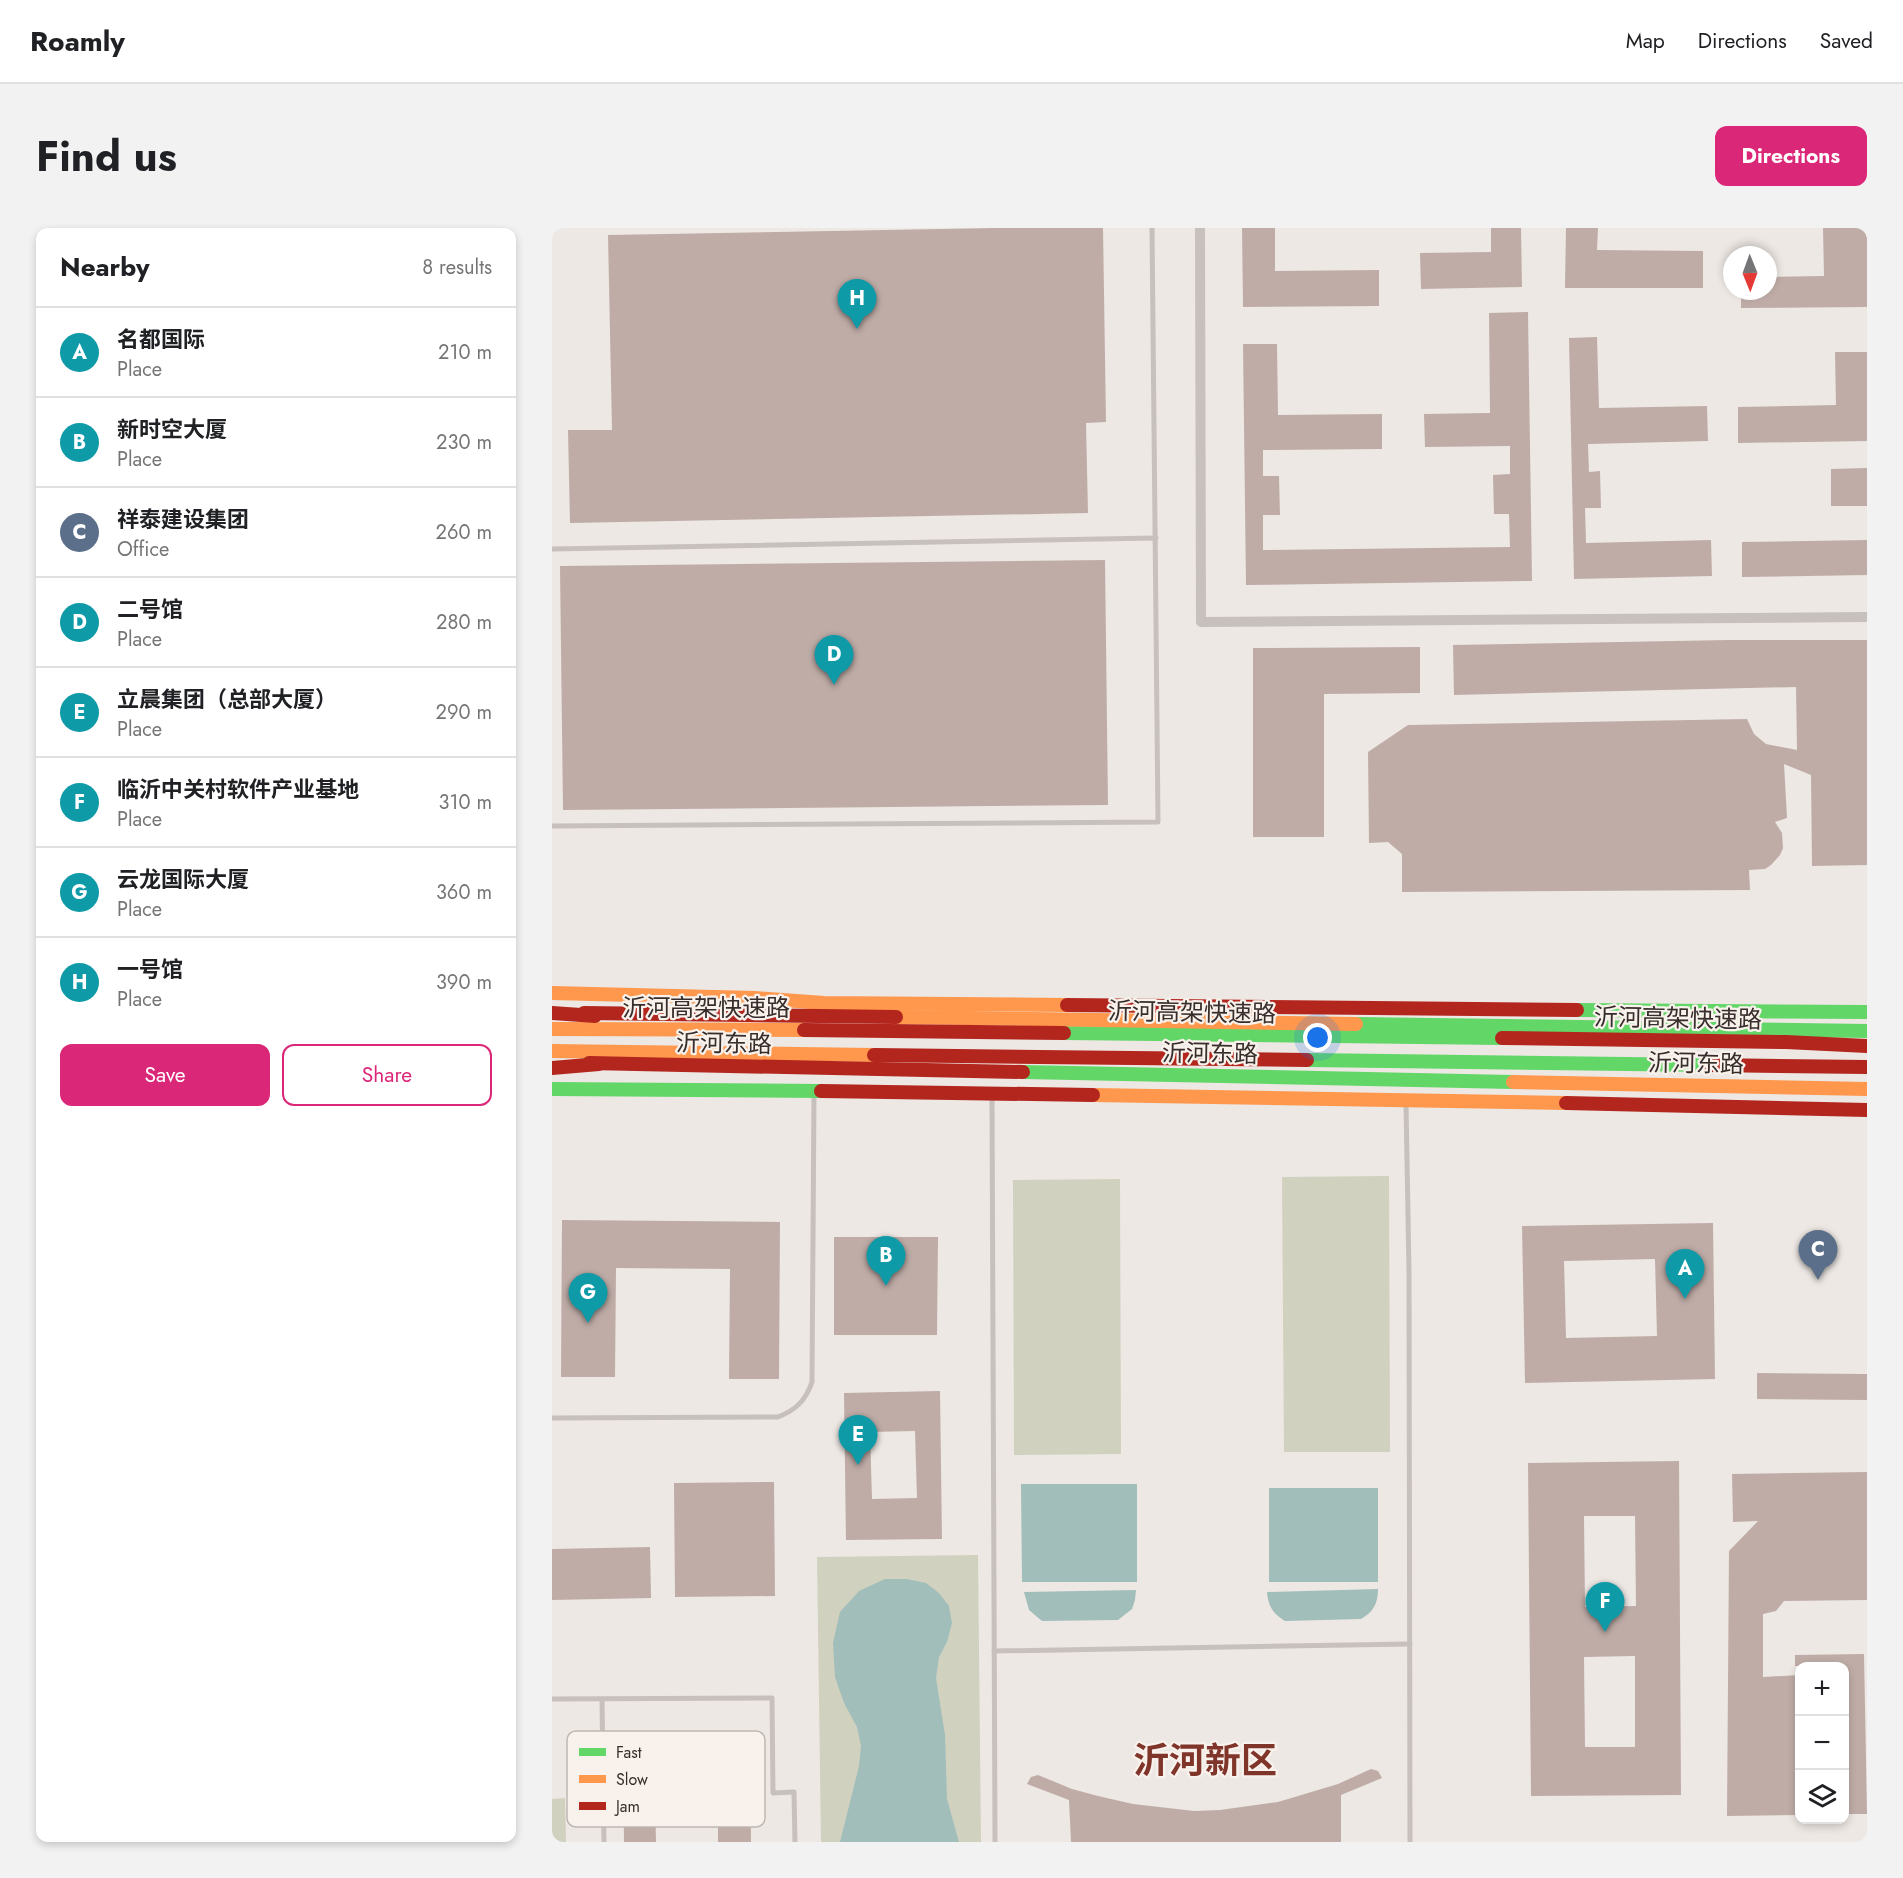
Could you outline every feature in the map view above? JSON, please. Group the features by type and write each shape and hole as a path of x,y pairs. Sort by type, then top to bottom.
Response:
{"main road":[{"path":"552,993 864,1003 1867,1012"},
{"path":"864,1003 903,1017"},
{"path":"552,1013 739,1029"},
{"name":"沂河东路","path":"552,1013 1867,1031"},
{"name":"沂河高架快速路","path":"552,1029 739,1029 1786,1042 1867,1046"},
{"name":"沂河高架快速路","path":"552,1051 1867,1067"},
{"path":"552,1068 736,1053"},
{"name":"沂河东路","path":"552,1062 1867,1089"},
{"path":"552,1089 992,1092 1867,1110"}],"street":[{"path":"1200,228 1201,622 1867,617"}],"lane":[{"path":"552,826 1158,822 1152,228"},
{"path":"552,549 1156,538"},
{"path":"552,1418 778,1417 791,1412 801,1403 812,1382 814,1092"},
{"path":"992,1092 995,1842"},
{"path":"1406,1099 1409,1271 1410,1842"},
{"path":"994,1651 1410,1644"},
{"path":"552,1699 772,1698 773,1793 794,1792 795,1842"},
{"path":"602,1699 602,1731"},
{"path":"604,1827 604,1842"}],"green space":[{"path":"1389,1176 1390,1452 1284,1452 1282,1177"},
{"path":"1120,1179 1121,1454 1014,1455 1013,1180"},
{"path":"978,1555 981,1842 821,1842 817,1557"},
{"path":"565,1798 566,1842 552,1842 552,1799"}],"water":[{"path":"1021,1484 1137,1484 1137,1582 1022,1582"},
{"path":"1269,1488 1378,1488 1378,1582 1269,1582"},
{"path":"885,1579 907,1579 926,1583 939,1593 949,1606 952,1623 947,1642 939,1657 936,1678 945,1735 947,1799 959,1842 840,1842 859,1766 861,1746 857,1727 844,1703 835,1677 833,1643 840,1612 859,1591"},
{"path":"1378,1589 1374,1607 1361,1619 1285,1621 1272,1609 1267,1592"},
{"path":"1136,1590 1132,1609 1118,1620 1042,1621 1029,1610 1024,1592"}],"building":[{"path":"1103,228 1106,422 1086,423 1088,513 570,523 568,430 612,430 608,235"},
{"path":"1242,228 1275,228 1275,271 1379,270 1379,306 1243,307"},
{"path":"1491,228 1521,228 1522,287 1421,289 1420,253 1491,252"},
{"path":"1566,228 1598,228 1597,250 1703,251 1703,288 1565,288"},
{"path":"1823,228 1867,228 1867,307 1741,308 1741,300 1777,300 1777,277 1824,276"},
{"path":"1528,312 1532,581 1246,585 1243,344 1277,344 1278,415 1382,414 1382,449 1263,450 1263,476 1279,476 1280,515 1263,515 1263,550 1510,547 1509,514 1494,514 1493,475 1510,474 1510,446 1425,447 1424,414 1490,413 1489,313"},
{"path":"1597,337 1599,408 1707,406 1708,441 1588,444 1589,472 1600,471 1601,508 1585,508 1586,543 1711,540 1712,576 1574,579 1569,338"},
{"path":"1835,352 1867,352 1867,441 1738,443 1738,407 1836,405"},
{"path":"1867,468 1867,506 1831,506 1831,469"},
{"path":"1867,540 1867,575 1742,577 1742,542"},
{"path":"1105,560 1108,805 563,810 560,566"},
{"path":"1867,640 1867,865 1812,866 1811,775 1784,764 1787,818 1775,822 1782,833 1783,848 1780,855 1765,869 1749,870 1750,890 1402,892 1402,854 1388,842 1369,843 1368,752 1408,725 1747,719 1754,734 1766,744 1797,750 1796,687 1454,695 1453,645"},
{"path":"1420,647 1420,693 1324,694 1324,837 1253,837 1253,648"},
{"path":"562,1220 780,1222 779,1379 729,1379 730,1269 616,1268 615,1377 561,1377"},
{"path":"1713,1223 1715,1379 1525,1383 1522,1226","holes":["1655,1259 1657,1336 1566,1338 1564,1261"]},
{"path":"834,1237 938,1237 937,1335 834,1335"},
{"path":"1757,1373 1867,1374 1867,1400 1757,1399"},
{"path":"940,1391 942,1539 846,1540 844,1393","holes":["915,1431 917,1498 872,1499 870,1432"]},
{"path":"1679,1461 1681,1795 1531,1796 1528,1463","holes":["1584,1516 1635,1516 1636,1606 1585,1607","1635,1656 1635,1747 1585,1747 1584,1657"]},
{"path":"1867,1472 1867,1600 1784,1601 1776,1611 1763,1614 1763,1677 1795,1675 1795,1815 1727,1816 1729,1551 1758,1521 1733,1522 1732,1474"},
{"path":"774,1482 775,1596 675,1597 674,1483"},
{"path":"650,1547 651,1598 552,1600 552,1549"},
{"path":"1864,1654 1867,1814 1849,1814 1849,1662 1795,1662 1795,1655"},
{"path":"1371,1769 1378,1771 1382,1778 1341,1795 1341,1842 1071,1842 1069,1800 1027,1784 1031,1777 1038,1775 1072,1789 1133,1804 1194,1811 1220,1810 1278,1802 1338,1784"},
{"path":"624,1827 656,1827 656,1842 624,1842"},
{"path":"718,1827 751,1827 751,1842 718,1842"}],"traffic: fast":[{"path":"1577,1010 1867,1012"},
{"path":"1356,1024 1867,1031"},
{"path":"1064,1033 1502,1038"},
{"path":"1307,1060 1708,1065"},
{"path":"1023,1072 1513,1082"},
{"path":"552,1089 821,1091"}],"traffic: slow":[{"path":"552,993 755,998 824,1003 1067,1005"},
{"path":"896,1017 1356,1024"},
{"path":"552,1029 804,1030"},
{"path":"552,1051 874,1055"},
{"path":"1513,1082 1867,1089"},
{"path":"1093,1095 1566,1103"}],"traffic: jam":[{"path":"1067,1005 1577,1010"},
{"path":"552,1013 595,1016"},
{"path":"584,1013 896,1017"},
{"path":"804,1030 1064,1033"},
{"path":"1502,1038 1786,1042 1867,1046"},
{"path":"874,1055 1307,1060"},
{"path":"589,1063 1023,1072"},
{"path":"552,1068 599,1064"},
{"path":"1708,1065 1867,1067"},
{"path":"821,1091 1093,1095"},
{"path":"1566,1103 1867,1110"}],"place":[{"name":"一号馆","path":"857,329"},
{"name":"二号馆","path":"834,685"},
{"name":"祥泰建设集团","path":"1818,1280"},
{"name":"新时空大厦","path":"886,1286"},
{"name":"名都国际","path":"1685,1299"},
{"name":"云龙国际大厦","path":"588,1323"},
{"name":"立晨集团（总部大厦）","path":"858,1465"},
{"name":"临沂中关村软件产业基地","path":"1605,1632"}],"district":[{"name":"沂河新区","path":"1205,1760"}]}
